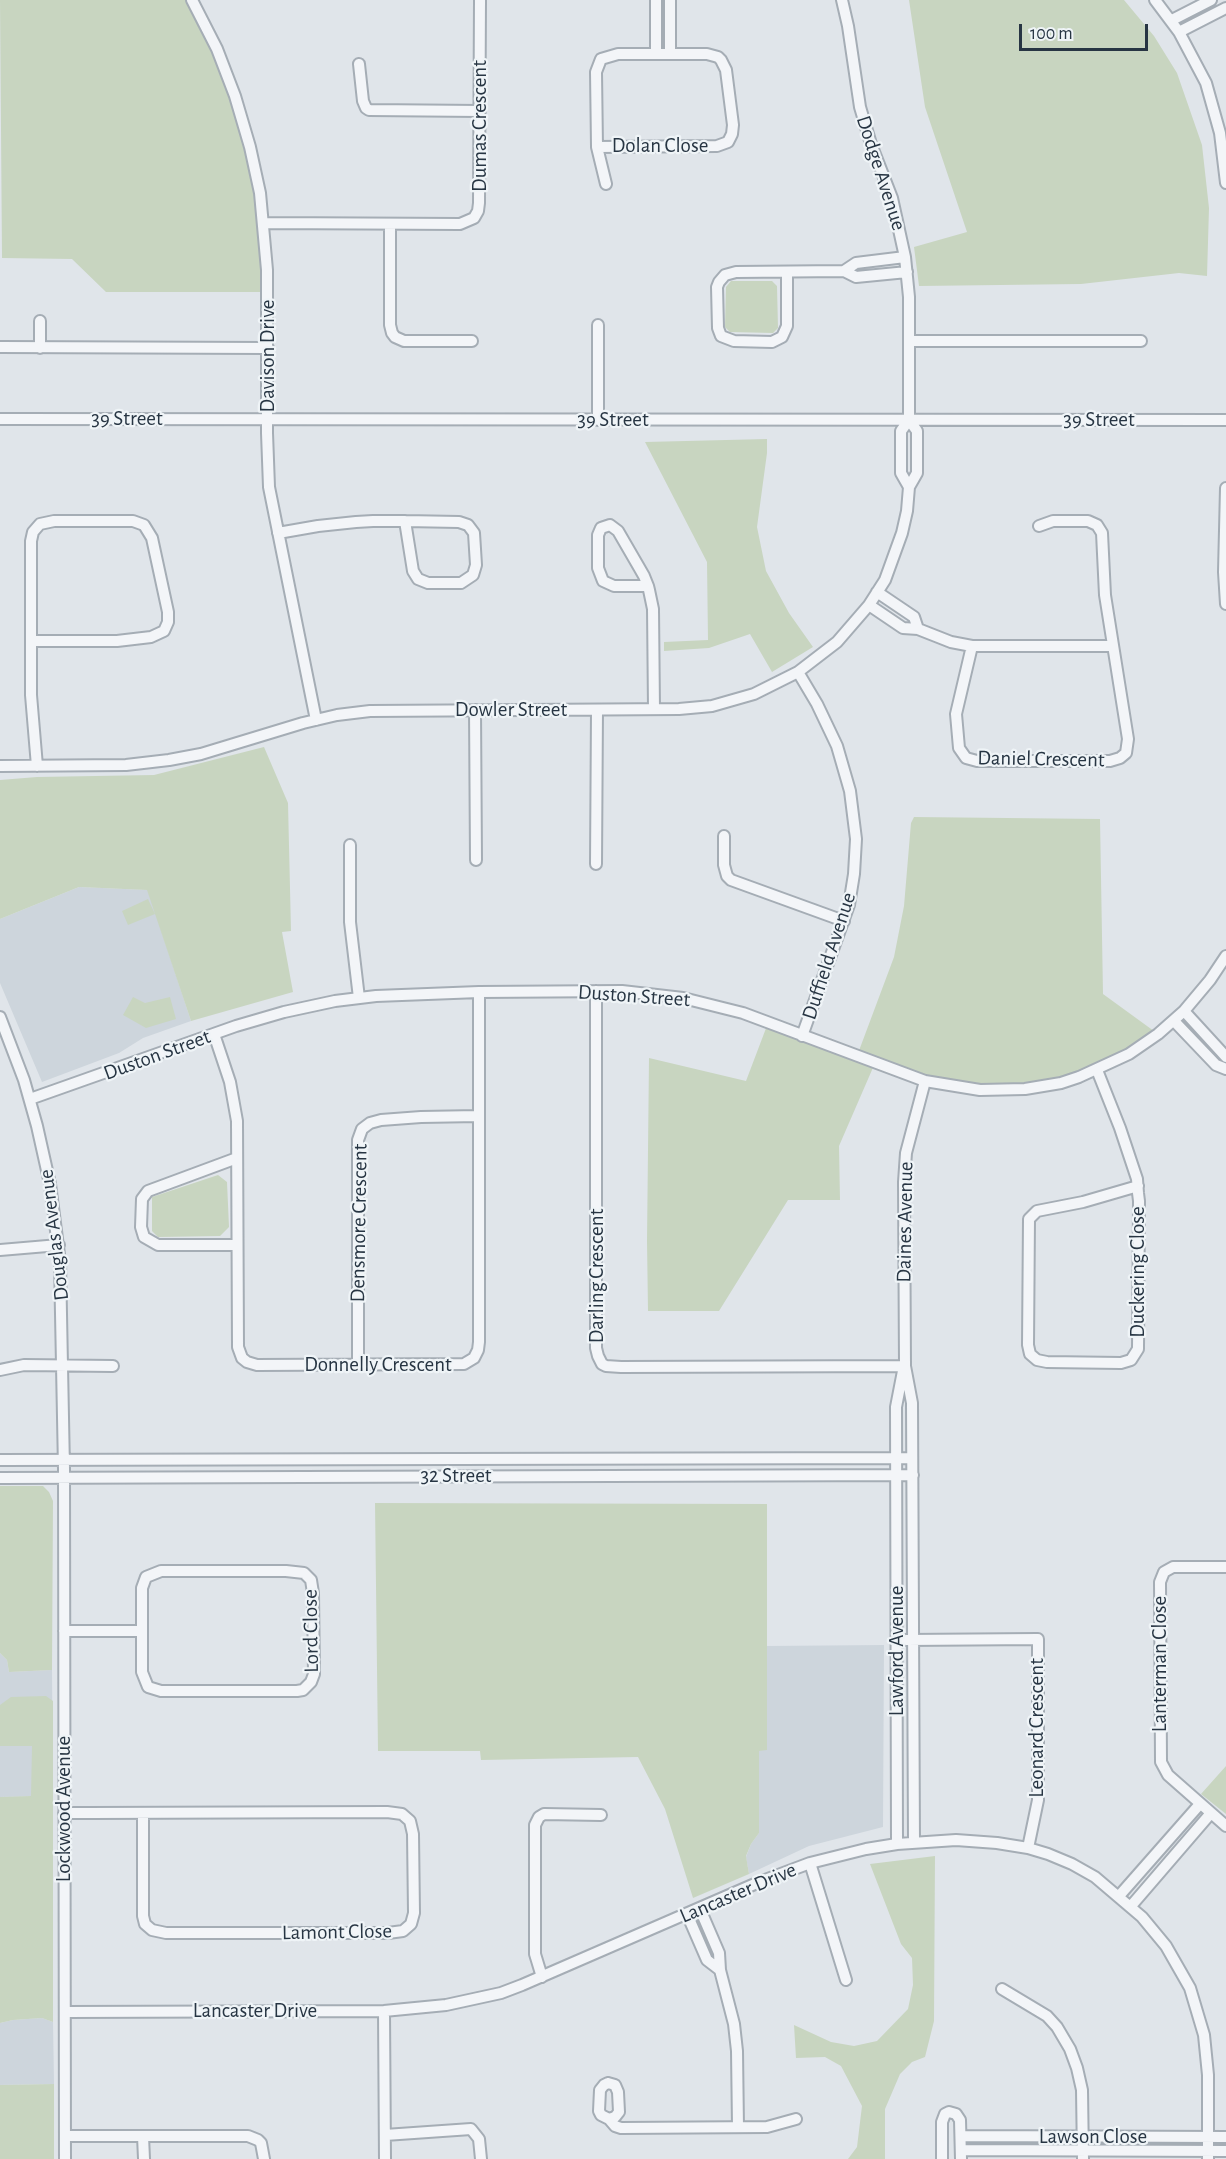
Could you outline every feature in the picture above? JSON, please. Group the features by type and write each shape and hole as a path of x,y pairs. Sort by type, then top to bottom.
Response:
{"street":[{"name":"Dumas Crescent","path":"264,223 460,224 474,219 479,203 480,0"},
{"path":"656,0 656,54"},
{"path":"670,0 670,54"},
{"name":"Dodge Avenue","path":"842,0 860,107 871,144 892,198 905,258 909,341 909,420"},
{"path":"1155,0 1172,20 1199,67 1212,100 1222,146 1226,183"},
{"path":"1172,20 1210,0"},
{"name":"Davison Drive","path":"196,1 235,96 250,147 264,223 267,270 269,488 316,720"},
{"path":"1179,32 1226,8"},
{"name":"Dolan Close","path":"597,147 717,146 728,142 733,125 726,70 721,60 707,54 611,55 601,59 596,72 597,147 606,184"},
{"path":"359,64 363,101 369,110 480,111"},
{"path":"390,224 390,325 392,333 399,340 404,341 472,341"},
{"path":"787,272 787,326 782,337 772,342 734,341 721,336 718,328 717,287 725,274 844,270 856,263 905,258"},
{"path":"844,270 856,277 907,272"},
{"path":"40,321 40,348"},
{"path":"598,325 598,420"},
{"path":"909,341 1141,341"},
{"path":"0,347 268,348"},
{"name":"39 Street","path":"0,419 1226,420"},
{"name":"Dowler Street","path":"0,766 126,765 168,760 201,754 316,720 383,710 699,708 733,701 765,689 798,672 837,642 877,592 890,568 902,533 909,488 917,473 917,431 909,420 901,431 901,473 909,488"},
{"path":"1226,488 1224,572 1226,604"},
{"path":"31,641 117,641 151,637 164,630 168,622 168,612 152,538 144,525 133,521 54,521 45,522 36,528 31,542 31,641 32,708 37,766"},
{"path":"279,534 342,523 405,521 459,522 472,528 475,538 476,565 472,575 461,583 428,583 418,579 413,572 405,521"},
{"name":"Daniel Crescent","path":"972,646 958,702 956,727 959,748 966,758 977,761 1110,761 1123,756 1128,745 1105,595 1104,537 1100,528 1093,522 1053,521 1039,526"},
{"path":"648,585 609,585 600,579 598,535 601,528 610,525 618,531 648,585 653,609 654,709"},
{"path":"877,592 914,617 918,629"},
{"path":"868,605 903,628 918,629 951,642 972,646 1112,646"},
{"name":"Duffield Avenue","path":"798,672 833,736 850,791 856,850 852,890 844,921 802,1036"},
{"path":"475,710 476,860"},
{"path":"596,864 597,710"},
{"path":"724,836 724,865 727,876 731,880 844,921"},
{"path":"350,845 351,922 359,998"},
{"name":"Duston Street","path":"30,1099 214,1034 284,1012 359,998 410,993 479,992 596,991 683,998 729,1009 926,1081 980,1090 1025,1089 1061,1083 1097,1070 1129,1054 1184,1011 1210,980 1226,956"},
{"name":"Darling Crescent","path":"596,991 596,1348 602,1364 621,1367 905,1366"},
{"name":"Donnelly Crescent","path":"214,1034 234,1095 237,1121 238,1347 242,1358 257,1365 459,1365 468,1362 477,1354 479,1342 479,992"},
{"path":"1184,1011 1226,1057"},
{"name":"Douglas Avenue","path":"0,1017 30,1099 47,1168 62,1287 64,1460"},
{"path":"1174,1021 1216,1065 1226,1069"},
{"name":"Duckering Close","path":"1097,1070 1134,1168 1138,1186 1139,1343 1137,1354 1131,1360 1121,1363 1037,1360 1030,1354 1028,1345 1029,1219 1037,1211 1083,1203 1138,1186"},
{"name":"Daines Avenue","path":"913,1475 912,1403 905,1366 904,1169 910,1137 926,1081"},
{"name":"Densmore Crescent","path":"358,1364 358,1140 362,1129 370,1123 381,1120 478,1116"},
{"path":"237,1158 148,1191 142,1199 141,1227 144,1237 158,1245 237,1245"},
{"path":"0,1251 58,1245"},
{"path":"0,1370 24,1365 113,1366"},
{"name":"Daines Avenue","path":"896,1458 897,1401 905,1366"},
{"name":"Lawford Avenue","path":"896,1458 897,1844"},
{"name":"32 Street","path":"0,1460 912,1458"},
{"name":"Lockwood Avenue","path":"64,1460 65,2159"},
{"name":"32 Street","path":"0,1478 913,1475"},
{"name":"Lawford Avenue","path":"913,1475 914,1842"},
{"name":"Lanterman Close","path":"1226,1567 1173,1567 1164,1572 1160,1582 1161,1762 1168,1775 1226,1826"},
{"name":"Lord Close","path":"297,1571 308,1576 312,1586 314,1674 308,1686 297,1691 153,1690 148,1687 143,1678 142,1631 143,1582 154,1572 297,1571"},
{"path":"64,1631 142,1631"},
{"name":"Leonard Crescent","path":"897,1640 1038,1639 1038,1790 1036,1816 1028,1848"},
{"path":"1119,1896 1200,1804"},
{"name":"Lamont Close","path":"64,1813 387,1812 402,1814 413,1827 413,1919 408,1927 398,1933 165,1933 152,1930 145,1924 143,1916 143,1813"},
{"path":"1131,1906 1211,1813"},
{"path":"542,1977 535,1954 534,1825 544,1814 601,1815"},
{"name":"Lancaster Drive","path":"66,2012 384,2011 418,2009 473,1999 501,1993 542,1977 757,1883 810,1863 897,1844 976,1840 1028,1848 1072,1864 1095,1877 1131,1906 1166,1946 1180,1967 1195,2002 1204,2036 1208,2061 1208,2155"},
{"path":"810,1863 846,1980"},
{"path":"700,1909 718,1953 736,2037 738,2127"},
{"path":"687,1914 707,1960 720,1970"},
{"path":"1002,1989 1047,2016 1065,2039 1080,2078 1083,2102 1083,2155"},
{"path":"384,2011 386,2159"},
{"name":"Lawson Close","path":"942,2159 942,2122 945,2114 953,2112 959,2117 961,2155 1021,2151 1083,2155 1144,2151 1208,2155 1226,2151"},
{"path":"609,2119 615,2126 621,2128 767,2127 796,2119"},
{"path":"385,2135 471,2129 479,2139 481,2159"},
{"path":"65,2136 253,2137 261,2143 264,2159"},
{"path":"143,2136 144,2159"},
{"name":"Lawson Close","path":"961,2136 1226,2137"},
{"path":"1021,2137 1021,2151"},
{"path":"1144,2151 1145,2137"}],"shaded area":[{"path":"79,887 148,890 191,1021 143,1038 119,1053 42,1082 0,983 0,919"},
{"path":"884,1645 883,1827 809,1846 749,1874 746,1857 759,1833 759,1750 767,1750 767,1646"},
{"path":"0,1653 7,1660 9,1672 52,1670 53,1796 0,1797"},
{"path":"42,2018 53,2022 54,2084 0,2085 0,2023"}],"green space":[{"path":"0,0 192,0 250,147 268,292 106,292 72,259 2,258"},
{"path":"909,0 1124,0 1154,36 1177,73 1202,145 1209,208 1207,276 1179,273 1081,284 919,286 914,247 967,232 925,107"},
{"path":"731,281 772,281 777,286 778,328 773,333 730,332 725,327 726,287"},
{"path":"767,439 757,527 766,571 789,613 813,647 772,672 750,634 709,648 664,651 664,642 708,640 707,562 645,442"},
{"path":"264,747 288,803 291,931 282,932 293,992 191,1021 147,890 79,887 0,919 0,780 154,775"},
{"path":"914,817 1100,819 1103,994 1158,1034 1079,1077 980,1090 875,1063 839,1146 840,1200 788,1200 719,1311 648,1311 649,1058 746,1081 768,1023 857,1056 894,957 904,906 911,823"},
{"path":"148,899 155,914 128,925 122,911"},
{"path":"133,997 145,1003 170,997 176,1019 146,1028 123,1015"},
{"path":"218,1175 227,1182 229,1227 220,1236 158,1237 152,1231 152,1197"},
{"path":"0,1486 43,1486 53,1501 52,1670 9,1672 7,1660 0,1653"},
{"path":"375,1503 767,1504 767,1750 759,1751 759,1833 746,1856 749,1874 693,1898 665,1809 638,1757 481,1760 480,1751 378,1751"},
{"path":"46,1696 53,1701 53,2022 42,2018 0,2023 0,1797 31,1796 32,1746 0,1746 0,1705 11,1697"},
{"path":"1226,1766 1226,1814 1201,1794"},
{"path":"935,1856 934,2021 925,2057 912,2062 900,2074 885,2109 885,2159 848,2159 857,2147 862,2106 841,2066 825,2057 796,2058 794,2025 831,2042 854,2046 877,2041 908,2009 913,1985 912,1958 901,1944 870,1864"},
{"path":"54,2084 54,2159 0,2159 0,2085"}]}
